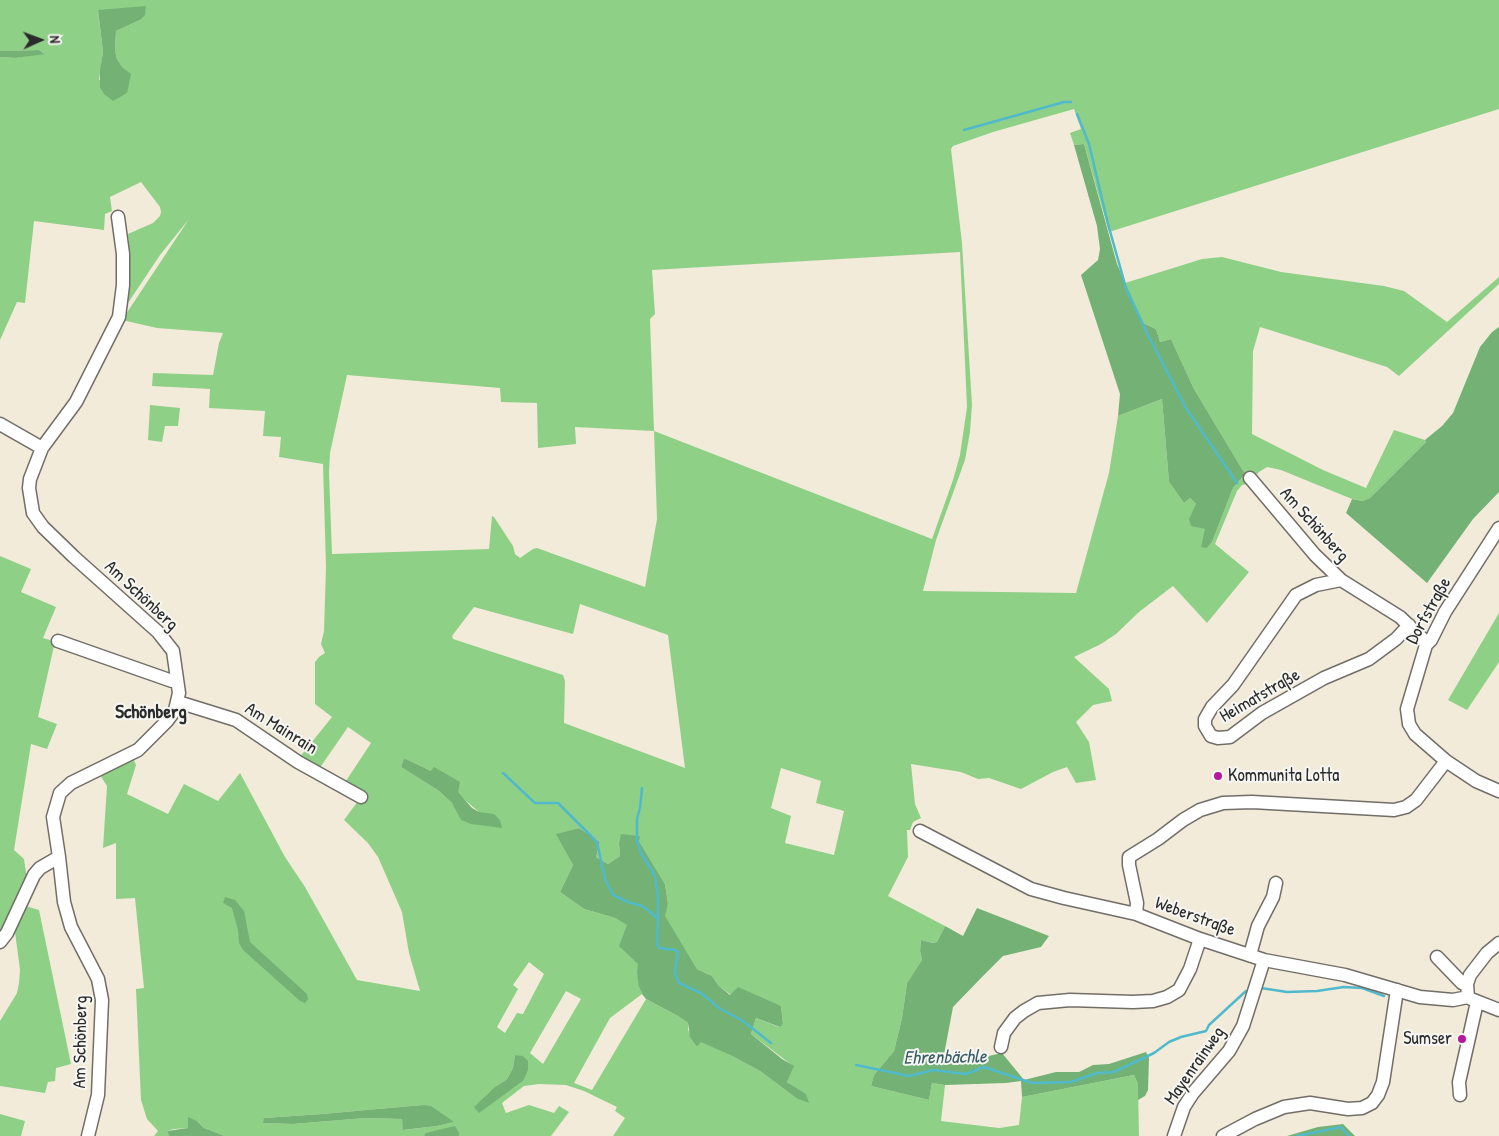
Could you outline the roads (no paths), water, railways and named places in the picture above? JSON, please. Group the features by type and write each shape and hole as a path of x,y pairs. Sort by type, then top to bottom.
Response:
{"street":[{"name":"Am Schönberg","path":"88,1136 98,1095 102,1000 98,979 70,927 64,902 52,817 60,793 78,779 138,750 167,721 178,702 178,680 173,651 158,632 43,527 33,513 28,488 42,448 76,402 120,317 123,254 118,217"},
{"path":"0,424 42,448"},
{"name":"Am Schönberg","path":"1250,478 1315,555 1341,580 1400,617 1426,645"},
{"name":"Dorfstraße","path":"1499,528 1445,612 1431,640 1426,645 1407,708 1409,724 1415,734 1446,761 1486,787 1499,791"},
{"name":"Heimatstraße","path":"1341,580 1316,586 1296,595 1233,685 1212,707 1205,719 1205,726 1212,736 1218,738 1230,737 1271,708 1324,678 1368,659 1396,639 1409,625"},
{"path":"58,641 172,681 178,680"},
{"name":"Am Mainrain","path":"178,702 236,720 298,762 361,797"},
{"path":"1136,914 1137,903 1129,857 1200,810 1223,803 1252,802 1394,810 1416,800 1446,761"},
{"name":"Weberstraße","path":"920,831 1031,889 1136,914 1200,939 1264,960 1345,975 1420,997 1437,999 1471,995"},
{"path":"0,942 8,932 34,876 40,868 59,857"},
{"path":"1250,955 1258,926 1272,897 1276,883"},
{"path":"1001,1047 1004,1033 1015,1018 1038,1003 1070,1000 1133,1002 1153,1001 1167,997 1179,990 1190,969 1200,939"},
{"path":"1460,1095 1459,1082 1471,995 1470,975 1487,954 1499,943"},
{"path":"1437,957 1471,995 1499,1010"},
{"name":"Mayenrainweg","path":"1174,1136 1184,1108 1193,1093 1229,1051 1244,1023 1264,960"},
{"path":"1223,1136 1255,1119 1284,1107 1310,1103 1348,1109 1362,1108 1372,1103 1378,1096 1383,1082 1396,990"}],"waterway":[{"path":"964,130 1064,102 1071,102"},
{"path":"1077,114 1089,144 1108,224 1126,288 1186,408 1237,483"},
{"name":"Ehrenbächle","path":"503,773 535,803 558,803 597,842 605,879 613,895 648,910 658,919 657,943 659,948 678,952 675,972 679,983 701,993 719,1008 743,1021 771,1043"},
{"path":"642,788 637,819 637,841 641,853 655,876 658,895 658,918"},
{"name":"Ehrenbächle","path":"1261,988 1287,992 1317,991 1344,987 1362,988 1384,996"},
{"name":"Ehrenbächle","path":"856,1065 909,1076 933,1070 966,1074 984,1067 1032,1083 1071,1082 1097,1073 1114,1072 1154,1053 1169,1042 1206,1031 1209,1025 1246,991"},
{"path":"1297,1136 1341,1127 1349,1136"}],"place":[{"name":"Kommunita Lotta","path":"1218,776"},
{"name":"Sumser","path":"1462,1039"}],"district":[{"name":"Schönberg","path":"151,713"}]}
